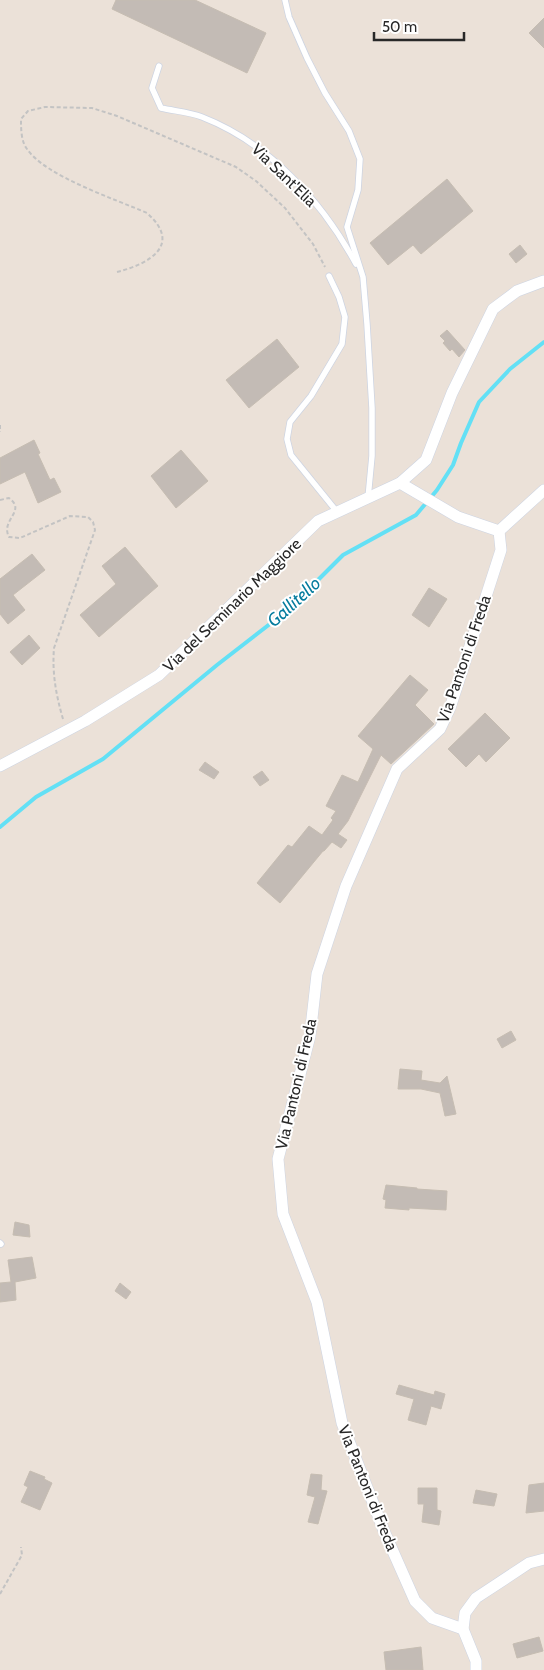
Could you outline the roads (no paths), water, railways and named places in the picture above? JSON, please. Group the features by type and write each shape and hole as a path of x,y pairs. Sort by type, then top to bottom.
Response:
{"street":[{"name":"Via del Seminario Maggiore","path":"0,766 66,732 159,675 318,522 404,485 426,460 452,393 493,309 517,291 544,281"},
{"path":"404,485 458,517 499,531 544,490"},
{"name":"Via Pantoni di Freda","path":"463,1629 432,1618 415,1601 384,1531 352,1450 342,1423 317,1302 283,1214 278,1159 310,1036 317,974 346,886 397,769 440,729 450,708 501,550 499,531"},
{"path":"476,1670 476,1661 463,1629 465,1613 476,1598 529,1563 544,1559"}],"lane":[{"name":"Via Sant'Elia","path":"285,0 289,17 307,58 325,93 349,131 360,159 358,190 347,227 363,277 372,408 372,456 368,500"},
{"name":"Via Sant'Elia","path":"159,66 152,88 161,108 201,116 255,144 308,193 344,241 363,277"},
{"path":"329,276 339,297 345,317 342,344 311,396 290,422 287,439 291,455 338,513"}],"waterway":[{"name":"Gallitello","path":"0,827 36,797 103,759 217,665 288,610 343,555 416,515 437,490 453,465 479,402 510,369 544,342"}]}
